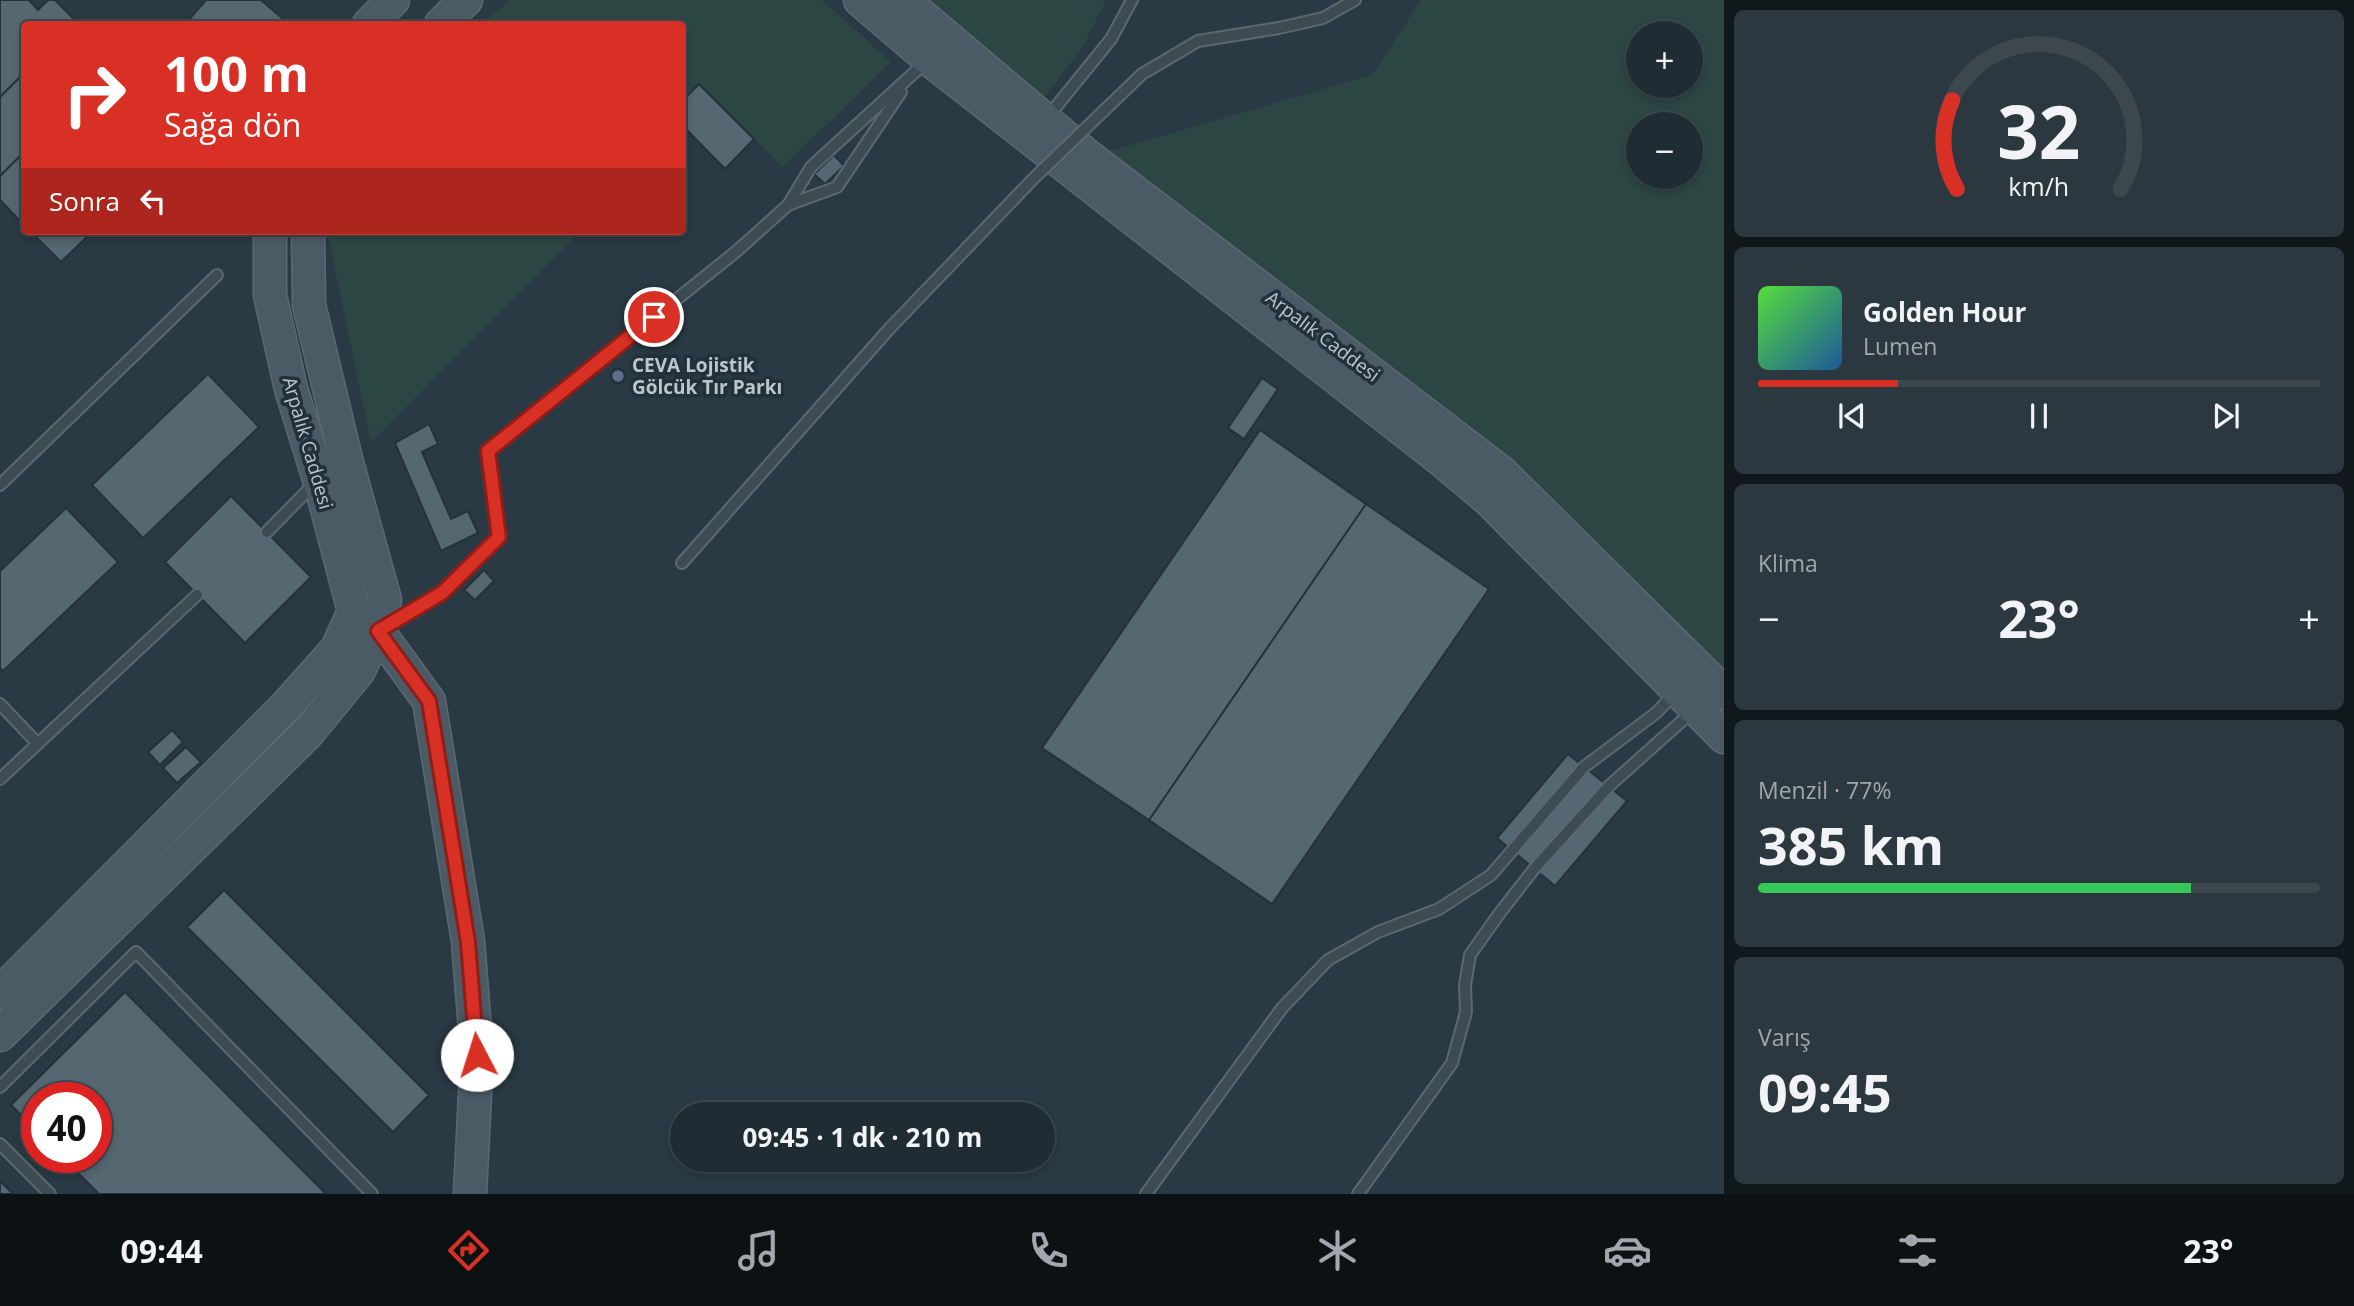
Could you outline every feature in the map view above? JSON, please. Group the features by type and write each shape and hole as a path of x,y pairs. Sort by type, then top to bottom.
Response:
{"main road":[{"path":"372,21 393,0"},
{"path":"444,21 466,0"},
{"path":"860,0 929,59 1488,499 1701,689 1724,737"},
{"name":"Arpalık Caddesi","path":"903,0 929,59 1044,121 1503,473 1701,689"},
{"name":"Arpalık Caddesi","path":"0,993 286,706 337,649 354,611 319,479 291,389 270,295 270,235"},
{"path":"0,1035 307,734 358,673 378,631 385,600 346,459 309,304 308,235"},
{"path":"378,631 429,701 466,928 477,1055 470,1194"}],"lane":[{"path":"1044,121 1111,39 1132,0"},
{"path":"682,563 962,251 1142,74 1198,41 1323,18 1355,0"},
{"path":"337,649 378,631 442,593 499,537 488,451 738,250 788,205 811,167 929,59"},
{"path":"788,205 837,187 929,59"},
{"path":"0,485 217,275"},
{"path":"267,532 319,479"},
{"path":"0,779 197,595"},
{"path":"1146,1194 1282,1008 1328,960 1378,932 1439,909 1491,875 1584,767 1656,713 1701,689"},
{"path":"1358,1194 1452,1063 1466,1012 1465,985 1470,955 1534,869 1701,689"},
{"path":"0,704 38,744"},
{"path":"0,1087 136,952 372,1194"},
{"path":"0,1144 50,1194"}],"green space":[{"path":"510,0 822,0 891,62 783,167 700,85 686,98 686,21 486,21"},
{"path":"903,0 1106,0 1084,45 1033,112"},
{"path":"1421,0 1724,0 1724,694 1089,157 1372,75"},
{"path":"328,235 577,235 371,442"}],"building":[{"path":"0,0 29,0 38,10 48,0 55,0 76,21 21,21 21,76 0,97"},
{"path":"206,0 261,0 286,21 188,21"},
{"path":"21,76 21,155 0,176 0,97"},
{"path":"699,84 754,139 725,169 686,129 686,97"},
{"path":"21,155 21,222 0,200 0,176"},
{"path":"834,155 844,166 825,184 814,174"},
{"path":"34,235 89,235 61,262"},
{"path":"208,374 259,427 143,538 92,485"},
{"path":"1262,378 1278,389 1244,439 1228,428"},
{"path":"429,424 438,444 422,452 451,519 468,511 478,533 441,551 395,443"},
{"path":"1260,430 1366,504 1149,820 1042,748"},
{"path":"231,496 311,577 245,643 165,562"},
{"path":"1366,504 1489,589 1272,904 1149,820"},
{"path":"66,508 118,562 3,671 0,668 0,571"},
{"path":"484,570 494,581 475,600 464,590"},
{"path":"172,730 183,742 160,765 148,752"},
{"path":"186,747 201,762 177,783 163,768"},
{"path":"1568,754 1627,801 1555,886 1497,838"},
{"path":"224,890 429,1095 393,1132 187,927"},
{"path":"125,992 326,1194 99,1194 78,1173 112,1173 112,1082 34,1082"},
{"path":"21,1095 21,1115 11,1105"},
{"path":"0,1181 13,1194 0,1194"}],"place":[{"name":"CEVA Lojistik Gölcük Tır Parkı","path":"618,376"}],"route":[{"path":"477,1055 468,942 429,701 378,631 442,593 499,537 488,451 654,317"}]}
